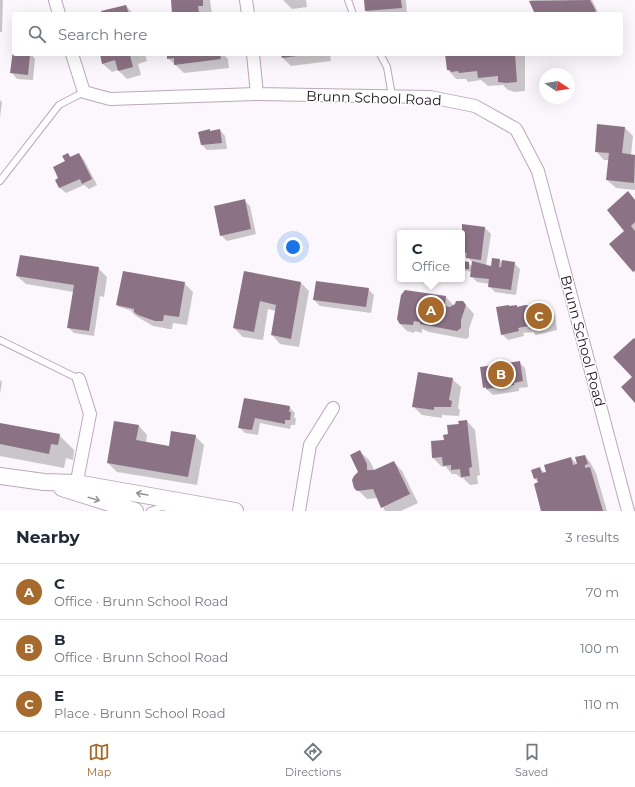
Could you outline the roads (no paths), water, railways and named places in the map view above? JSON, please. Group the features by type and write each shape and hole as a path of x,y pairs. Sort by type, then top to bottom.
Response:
{"street":[{"path":"55,0 58,12"},
{"path":"246,0 248,12"},
{"path":"73,56 84,92"},
{"path":"253,56 258,94"},
{"name":"Brunn School Road","path":"84,92 110,99 258,94 430,97 475,106 516,129 538,171 628,511"},
{"path":"75,488 90,414 79,379"},
{"path":"299,511 310,445 333,408"},
{"path":"0,476 235,511"},
{"path":"75,488 135,511"}],"lane":[{"path":"348,0 352,12"},
{"path":"381,56 387,68 392,96"},
{"path":"0,181 59,105 84,92"},
{"path":"0,340 79,379"},
{"path":"150,511 161,507 186,511"}],"place":[{"name":"C","path":"431,310"},
{"name":"E","path":"539,316"},
{"name":"B","path":"501,374"}]}
